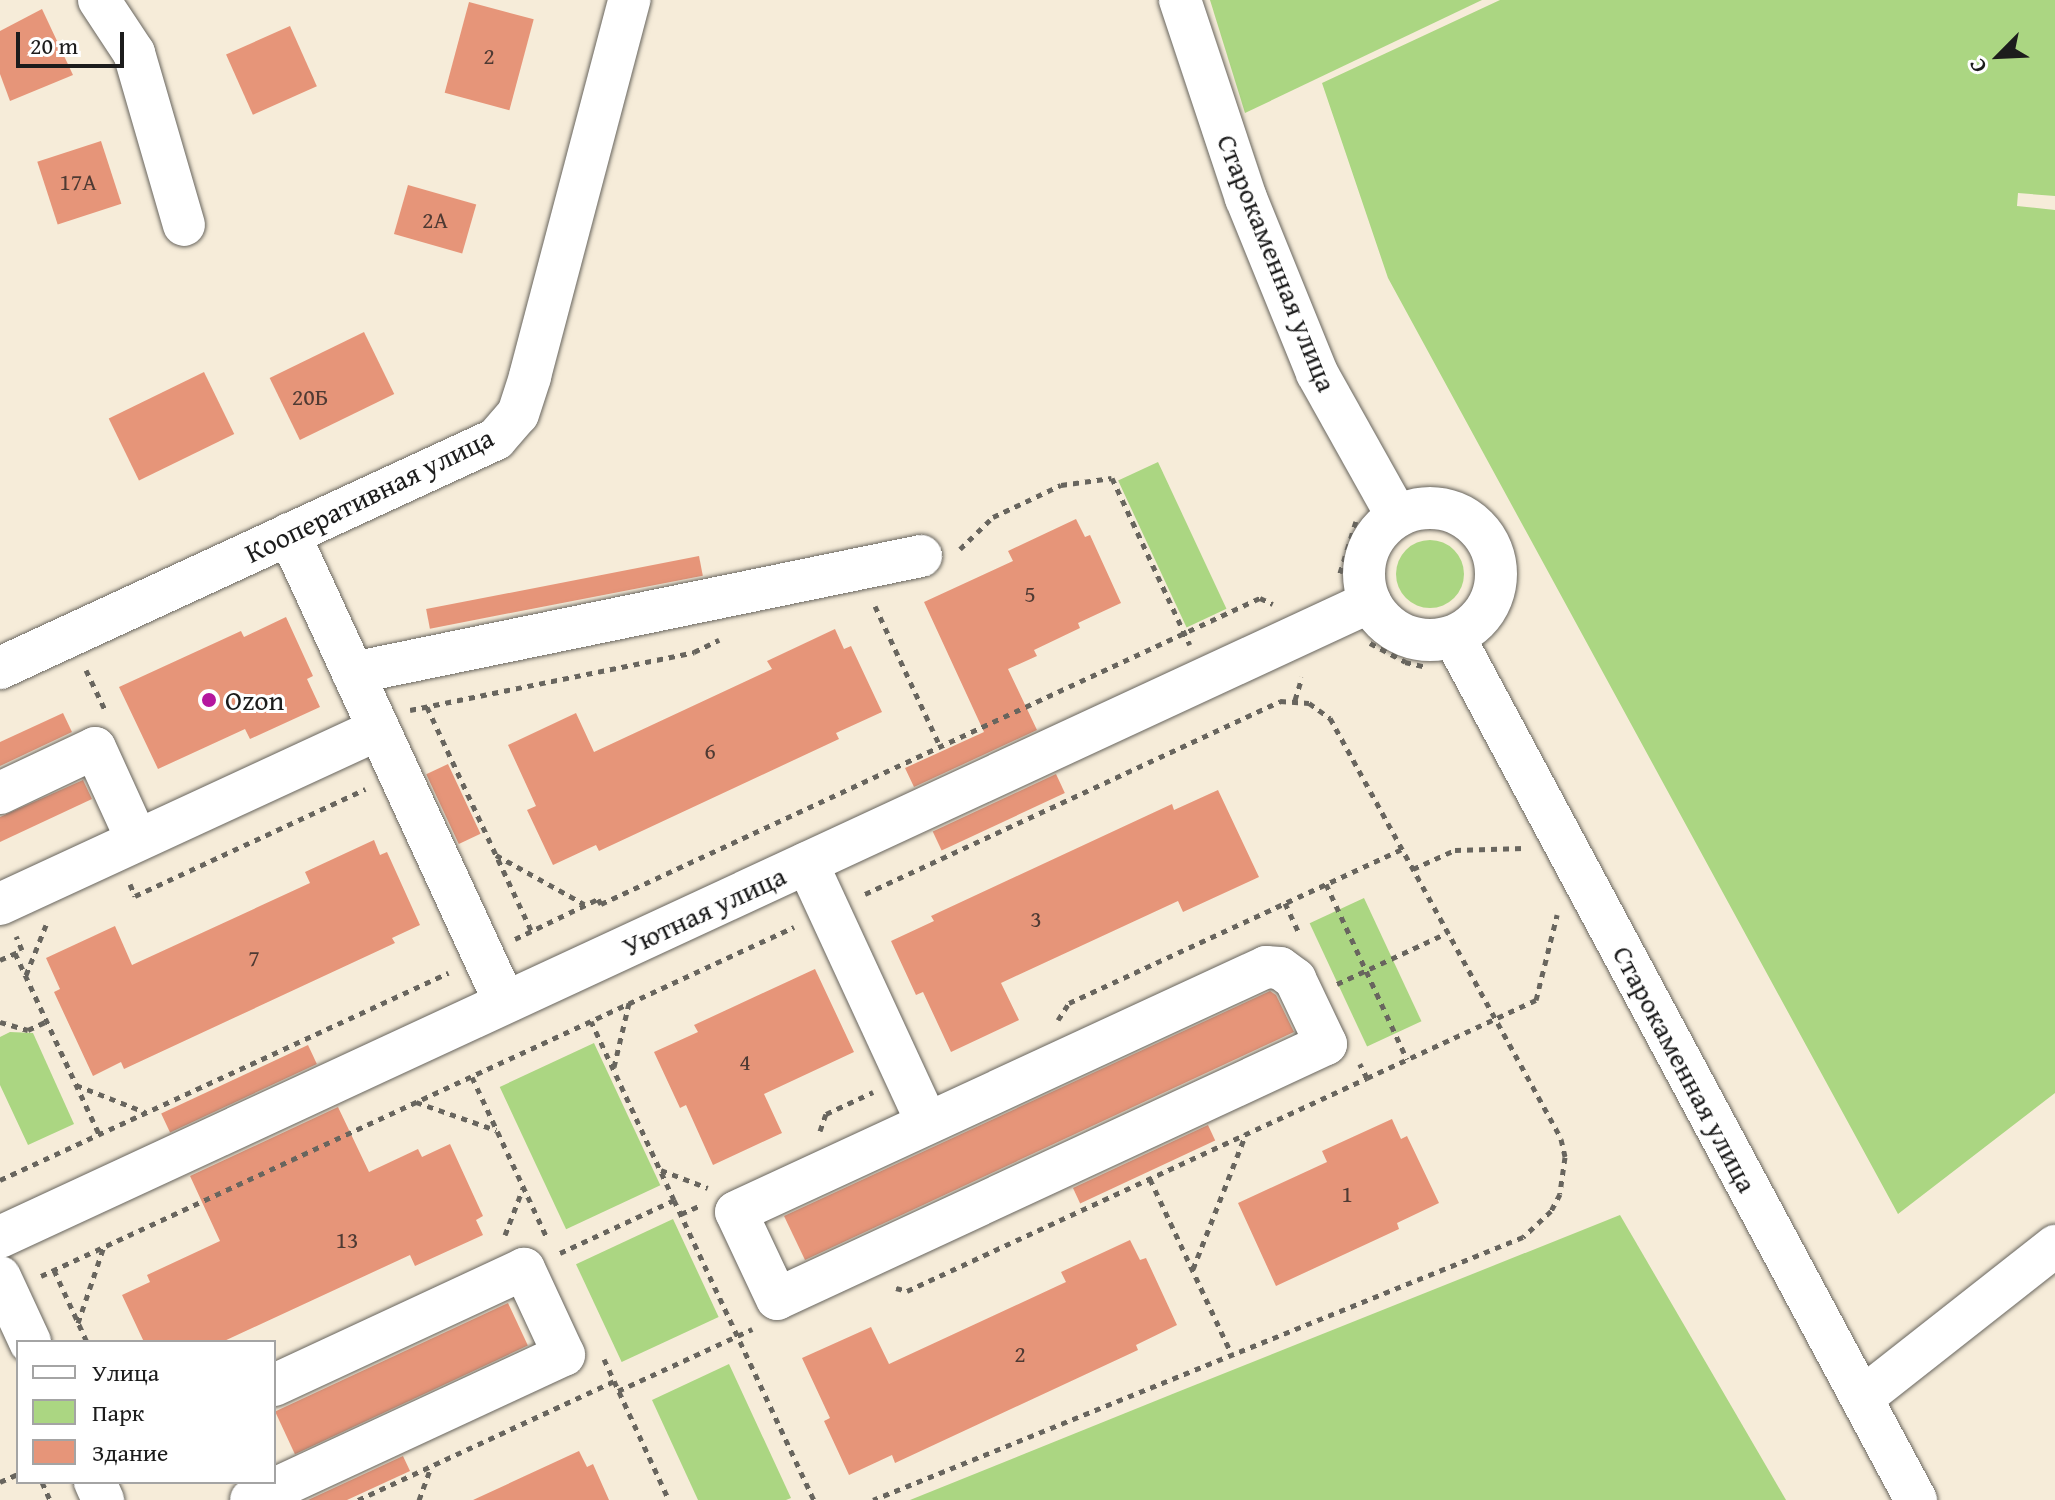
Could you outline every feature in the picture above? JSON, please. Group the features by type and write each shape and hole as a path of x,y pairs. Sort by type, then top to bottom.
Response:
{"street":[{"path":"99,0 134,53 184,225"},
{"name":"Кооперативная улица","path":"0,668 496,439 518,414 629,0"},
{"name":"Старокаменная улица","path":"1180,0 1246,198 1378,515"},
{"path":"1423,508 1448,510 1471,522 1488,542 1497,566 1494,592 1483,615 1454,637 1426,641 1400,634 1380,618 1354,593 1364,583 1366,556 1378,533 1378,515 1423,508"},
{"path":"289,534 505,1003"},
{"path":"353,673 937,556"},
{"name":"Уютная улица","path":"0,1237 1205,679 1354,593"},
{"name":"Старокаменная улица","path":"1454,637 1916,1500"},
{"path":"0,904 376,723"},
{"path":"0,793 95,748 137,840"},
{"path":"807,863 927,1123"},
{"path":"1266,967 1280,968 1295,979 1326,1044 777,1299 736,1212 927,1123 1266,967"},
{"path":"1862,1398 2055,1246"},
{"path":"251,1500 564,1355 524,1269 276,1384"},
{"path":"3,1284 29,1340"}],"path":[{"path":"937,556 993,517 1061,485 1112,478 1205,679"},
{"path":"1354,593 1344,552 1378,515"},
{"path":"0,1180 484,957 531,930 585,905 598,899 601,904 1260,598"},
{"path":"874,603 940,746"},
{"path":"376,723 427,707 694,652"},
{"path":"82,662 108,717"},
{"path":"3,1284 54,1270 1280,701 1309,703 1330,718 1561,1139 1565,1176 1551,1211 1523,1237 873,1500"},
{"path":"427,707 531,930"},
{"path":"1413,869 1455,850 1524,848"},
{"path":"1069,1003 1402,849"},
{"path":"496,855 585,905"},
{"path":"1326,884 1407,1059"},
{"path":"1367,1078 1536,1000 1558,910"},
{"path":"26,976 51,912"},
{"path":"1325,989 1448,932"},
{"path":"15,953 99,1134"},
{"path":"614,1068 629,1003"},
{"path":"0,1022 28,1030 47,1021"},
{"path":"591,1021 814,1500"},
{"path":"76,1085 146,1112"},
{"path":"416,1102 497,1130"},
{"path":"1193,1270 1246,1134"},
{"path":"660,1169 711,1189"},
{"path":"1150,1179 1232,1355"},
{"path":"504,1238 523,1187"},
{"path":"555,1255 674,1200"},
{"path":"78,1323 104,1246"},
{"path":"54,1270 86,1340"},
{"path":"618,1391 766,1322"},
{"path":"358,1500 614,1381"},
{"path":"419,1500 431,1466"}],"green space":[{"path":"1210,0 1482,0 1245,113"},
{"path":"1500,0 2055,0 2055,196 2018,193 2017,206 2055,210 2055,1093 1898,1214 1388,278 1322,83"},
{"path":"1158,462 1226,609 1187,627 1118,481"},
{"path":"1430,540 1454,550 1464,574 1454,598 1430,608 1406,598 1396,574 1406,550"},
{"path":"1364,898 1421,1021 1367,1047 1310,923"},
{"path":"10,1032 33,1033 74,1124 28,1145 0,1085 0,1037"},
{"path":"594,1043 660,1185 566,1229 500,1087"},
{"path":"1620,1215 1786,1500 910,1500 1175,1393"},
{"path":"673,1219 719,1317 622,1362 576,1264"},
{"path":"729,1364 791,1498 698,1500 652,1400"}],"building":[{"path":"469,2 534,19 509,110 445,93"},
{"path":"42,9 73,75 10,101 0,74 0,31"},
{"path":"290,26 317,86 253,115 226,54"},
{"path":"101,141 121,204 58,224 37,162"},
{"path":"408,185 476,205 462,254 394,234"},
{"path":"364,332 394,394 300,440 270,378"},
{"path":"204,372 234,434 139,480 109,418"},
{"path":"1076,519 1085,537 1090,535 1121,603 1078,623 1080,628 1034,650 1037,656 1008,669 1037,730 914,787 905,768 984,732 924,602 1013,561 1008,551"},
{"path":"699,556 703,576 430,629 426,609"},
{"path":"286,617 313,676 307,679 320,707 250,739 245,729 158,769 119,687 241,631 244,637"},
{"path":"835,629 844,649 851,646 882,712 836,733 839,739 599,851 596,845 553,865 527,810 536,806 508,745 576,713 594,752 772,669 767,661"},
{"path":"63,713 72,732 0,766 0,742"},
{"path":"448,764 481,834 459,844 426,774"},
{"path":"1056,774 1065,793 942,851 933,831"},
{"path":"83,780 92,799 0,842 0,817"},
{"path":"1218,790 1259,877 1183,912 1178,901 1001,983 1019,1020 951,1052 923,992 916,995 891,941 934,921 931,916 1172,804 1174,810"},
{"path":"374,840 380,855 387,852 420,925 392,938 395,943 124,1069 121,1062 93,1076 54,992 60,989 46,958 115,926 132,965 310,883 305,872"},
{"path":"815,969 854,1052 764,1094 782,1133 713,1165 686,1105 680,1108 654,1052 698,1032 694,1025"},
{"path":"1270,991 1276,995 1294,1032 805,1260 784,1216"},
{"path":"308,1045 317,1064 170,1132 161,1113"},
{"path":"338,1107 369,1172 418,1149 422,1157 450,1144 483,1216 476,1220 483,1235 415,1266 410,1255 226,1340 143,1340 122,1295 150,1282 147,1275 220,1241 190,1176"},
{"path":"1392,1119 1401,1139 1407,1136 1439,1203 1397,1223 1399,1229 1276,1286 1238,1203 1327,1162 1322,1151"},
{"path":"1208,1125 1215,1140 1080,1203 1073,1188"},
{"path":"1130,1240 1140,1260 1146,1258 1177,1325 1136,1345 1138,1350 895,1463 892,1455 849,1475 824,1421 830,1418 802,1358 871,1327 889,1364 1066,1282 1061,1272"},
{"path":"508,1303 528,1346 295,1454 276,1411"},
{"path":"579,1451 587,1467 593,1464 609,1500 473,1500"},
{"path":"403,1456 410,1471 347,1500 308,1500"}],"place":[{"name":"Ozon","path":"209,700"}]}
